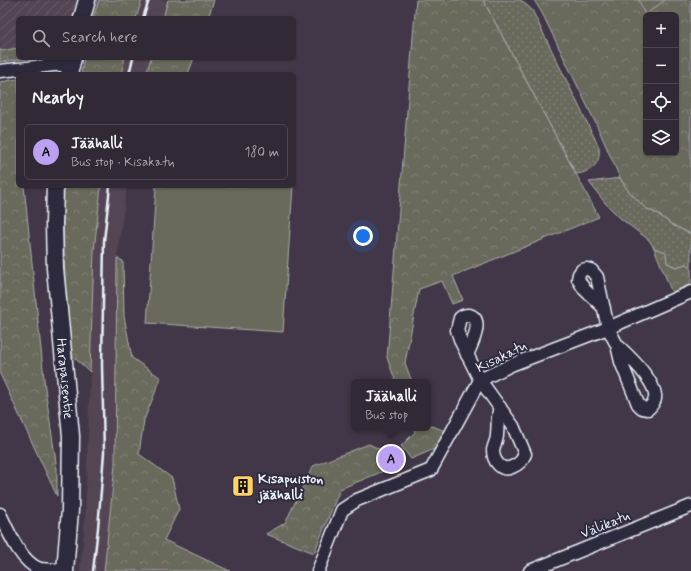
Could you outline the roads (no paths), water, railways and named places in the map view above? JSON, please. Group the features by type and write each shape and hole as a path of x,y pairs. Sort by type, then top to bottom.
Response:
{"main road":[{"path":"83,16 87,0"},
{"name":"Harapaisentie","path":"55,188 55,268 71,436 70,510 65,571"}],"street":[{"path":"0,72 54,65 71,66"},
{"name":"Kisakatu","path":"318,571 342,510 357,500 431,470 480,380 511,365 608,328 691,292"},
{"path":"604,308 608,328 617,345 621,362 638,404 642,408 648,409 655,401 655,395 648,379 633,359 617,345"},
{"path":"467,355 480,380 500,407"},
{"name":"Välikatu","path":"530,571 691,506"},
{"path":"0,514 13,541 28,560 40,569 59,571"}],"railway":[{"path":"144,16 149,0"},
{"path":"130,72 132,60"},
{"path":"93,571 104,453 102,365 104,241 110,188"}],"place":[{"name":"Jäähalli","path":"391,459"},
{"name":"Kisapuiston jäähalli","path":"243,486"}]}
